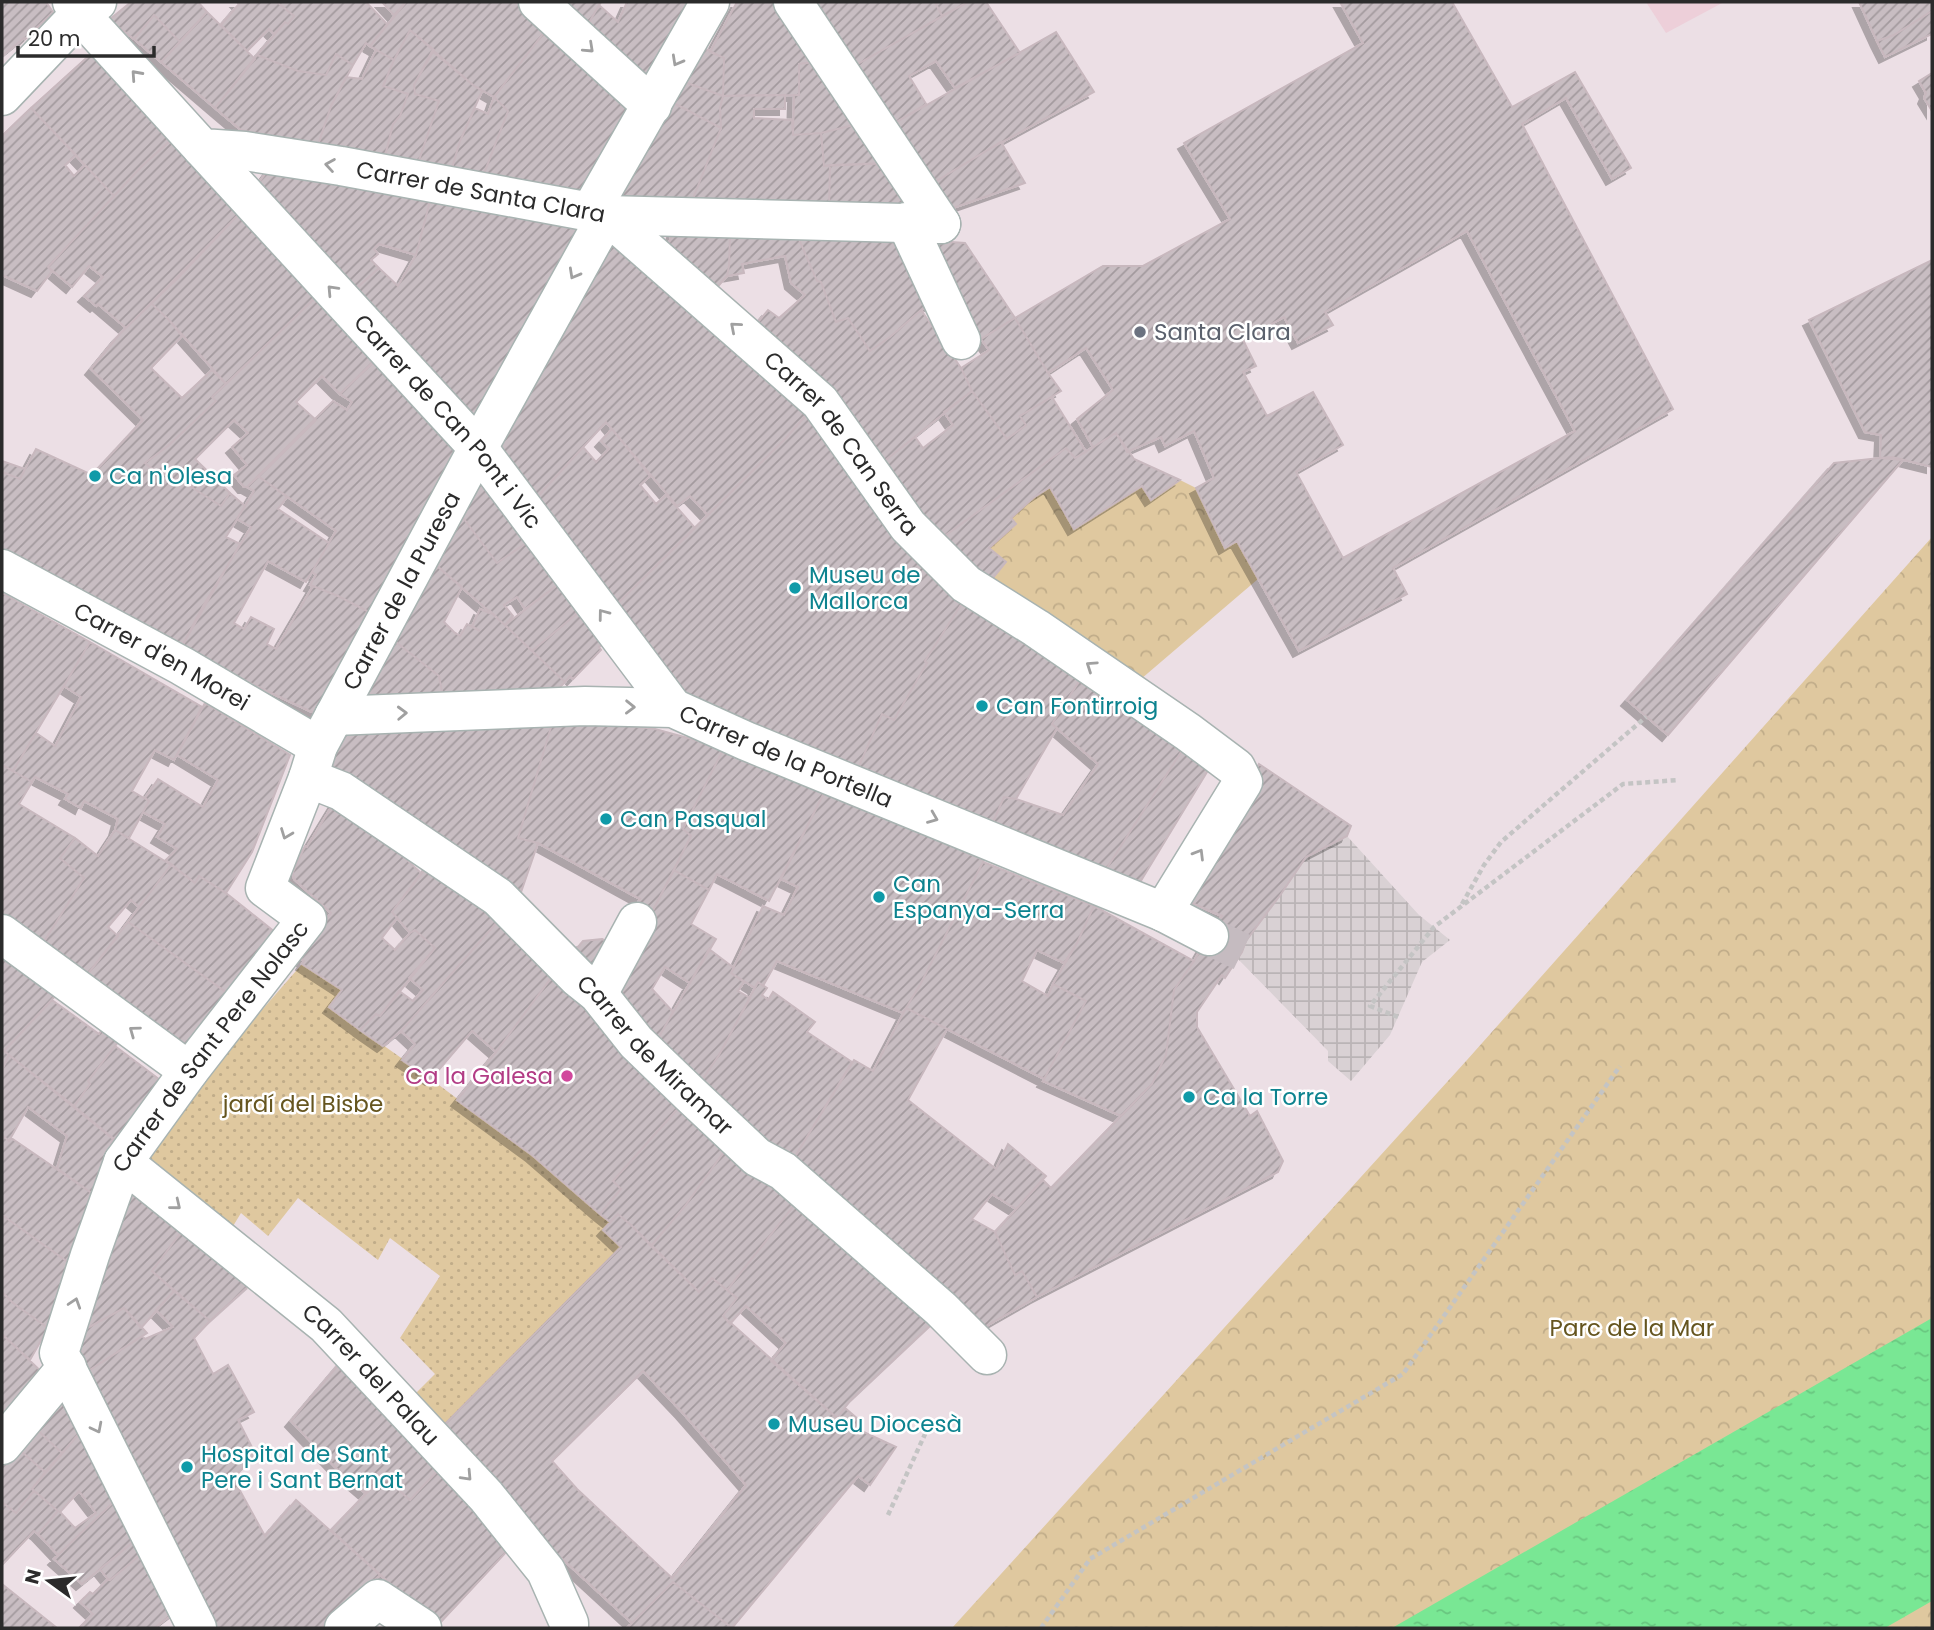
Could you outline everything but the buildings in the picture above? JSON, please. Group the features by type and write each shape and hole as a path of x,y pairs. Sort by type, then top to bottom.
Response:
{"street":[{"path":"538,2 652,106"},
{"name":"Carrer de la Puresa","path":"320,747 478,448 652,106 710,2"},
{"path":"793,2 924,223 961,341"},
{"path":"2,96 83,5 202,148"},
{"name":"Carrer de Santa Clara","path":"202,148 245,151 341,166 598,213 924,223"},
{"name":"Carrer de Can Pont i Vic","path":"202,148 478,448 673,708"},
{"name":"Carrer de Can Serra","path":"598,213 820,402 908,526 966,584 1036,628 1236,768 1243,782 1163,912"},
{"name":"Carrer d'en Morei","path":"2,569 182,666 320,747"},
{"name":"Carrer de la Portella","path":"320,747 585,706 673,708 746,741 1163,912 1209,936"},
{"name":"Carrer de Miramar","path":"320,747 341,791 498,897 578,978 598,994 636,1042 757,1157 783,1171 941,1309 987,1355"},
{"name":"Carrer de Sant Pere Nolasc","path":"66,1367 59,1353 123,1162 307,919 265,888 320,747"},
{"path":"598,994 637,922"},
{"path":"2,934 189,1072"},
{"name":"Carrer del Palau","path":"123,1162 326,1325 486,1496 546,1571 569,1628"},
{"path":"2,1445 66,1367 197,1628"},
{"path":"345,1628 377,1599 422,1628"}],"path":[{"path":"1460,908 1484,864 1501,842 1646,716"},
{"path":"1398,1017 1370,1006 1434,927 1623,784 1678,780"},
{"path":"1041,1628 1090,1559 1403,1374 1620,1066"},
{"path":"888,1515 931,1421"}],"shaded area":[{"path":"1646,2 1724,2 1666,33"},
{"path":"1347,836 1419,915 1450,940 1422,962 1390,1035 1351,1081 1328,1061 1328,1051 1237,958 1246,941 1306,857"}],"green space":[{"path":"1180,480 1196,488 1225,548 1237,541 1258,579 1141,679 988,584 1006,562 989,548 1016,524 1011,518 1050,487 1074,529 1142,486 1151,500"},
{"name":"Parc de la Mar","path":"1932,537 1932,1628 952,1628 1467,1060"},
{"name":"jardí del Bisbe","path":"302,964 342,990 329,1007 532,1155 610,1222 604,1230 621,1247 441,1428 412,1397 435,1374 400,1338 440,1276 390,1238 378,1260 298,1198 268,1236 241,1213 227,1236 147,1159 201,1080"}],"water":[{"path":"1932,1318 1932,1601 1885,1628 1392,1628"}],"tunnel":[{"path":"1209,936 1242,952"}],"place":[{"name":"Santa Clara","path":"1140,332"},
{"name":"Ca n'Olesa","path":"95,476"},
{"name":"Museu de Mallorca","path":"795,588"},
{"name":"Can Fontirroig","path":"982,706"},
{"name":"Can Pasqual","path":"606,819"},
{"name":"Can Espanya-Serra","path":"879,897"},
{"name":"Ca la Galesa","path":"567,1076"},
{"name":"Ca la Torre","path":"1189,1097"},
{"name":"Museu Diocesà","path":"774,1424"},
{"name":"Hospital de Sant Pere i Sant Bernat","path":"187,1467"}]}
